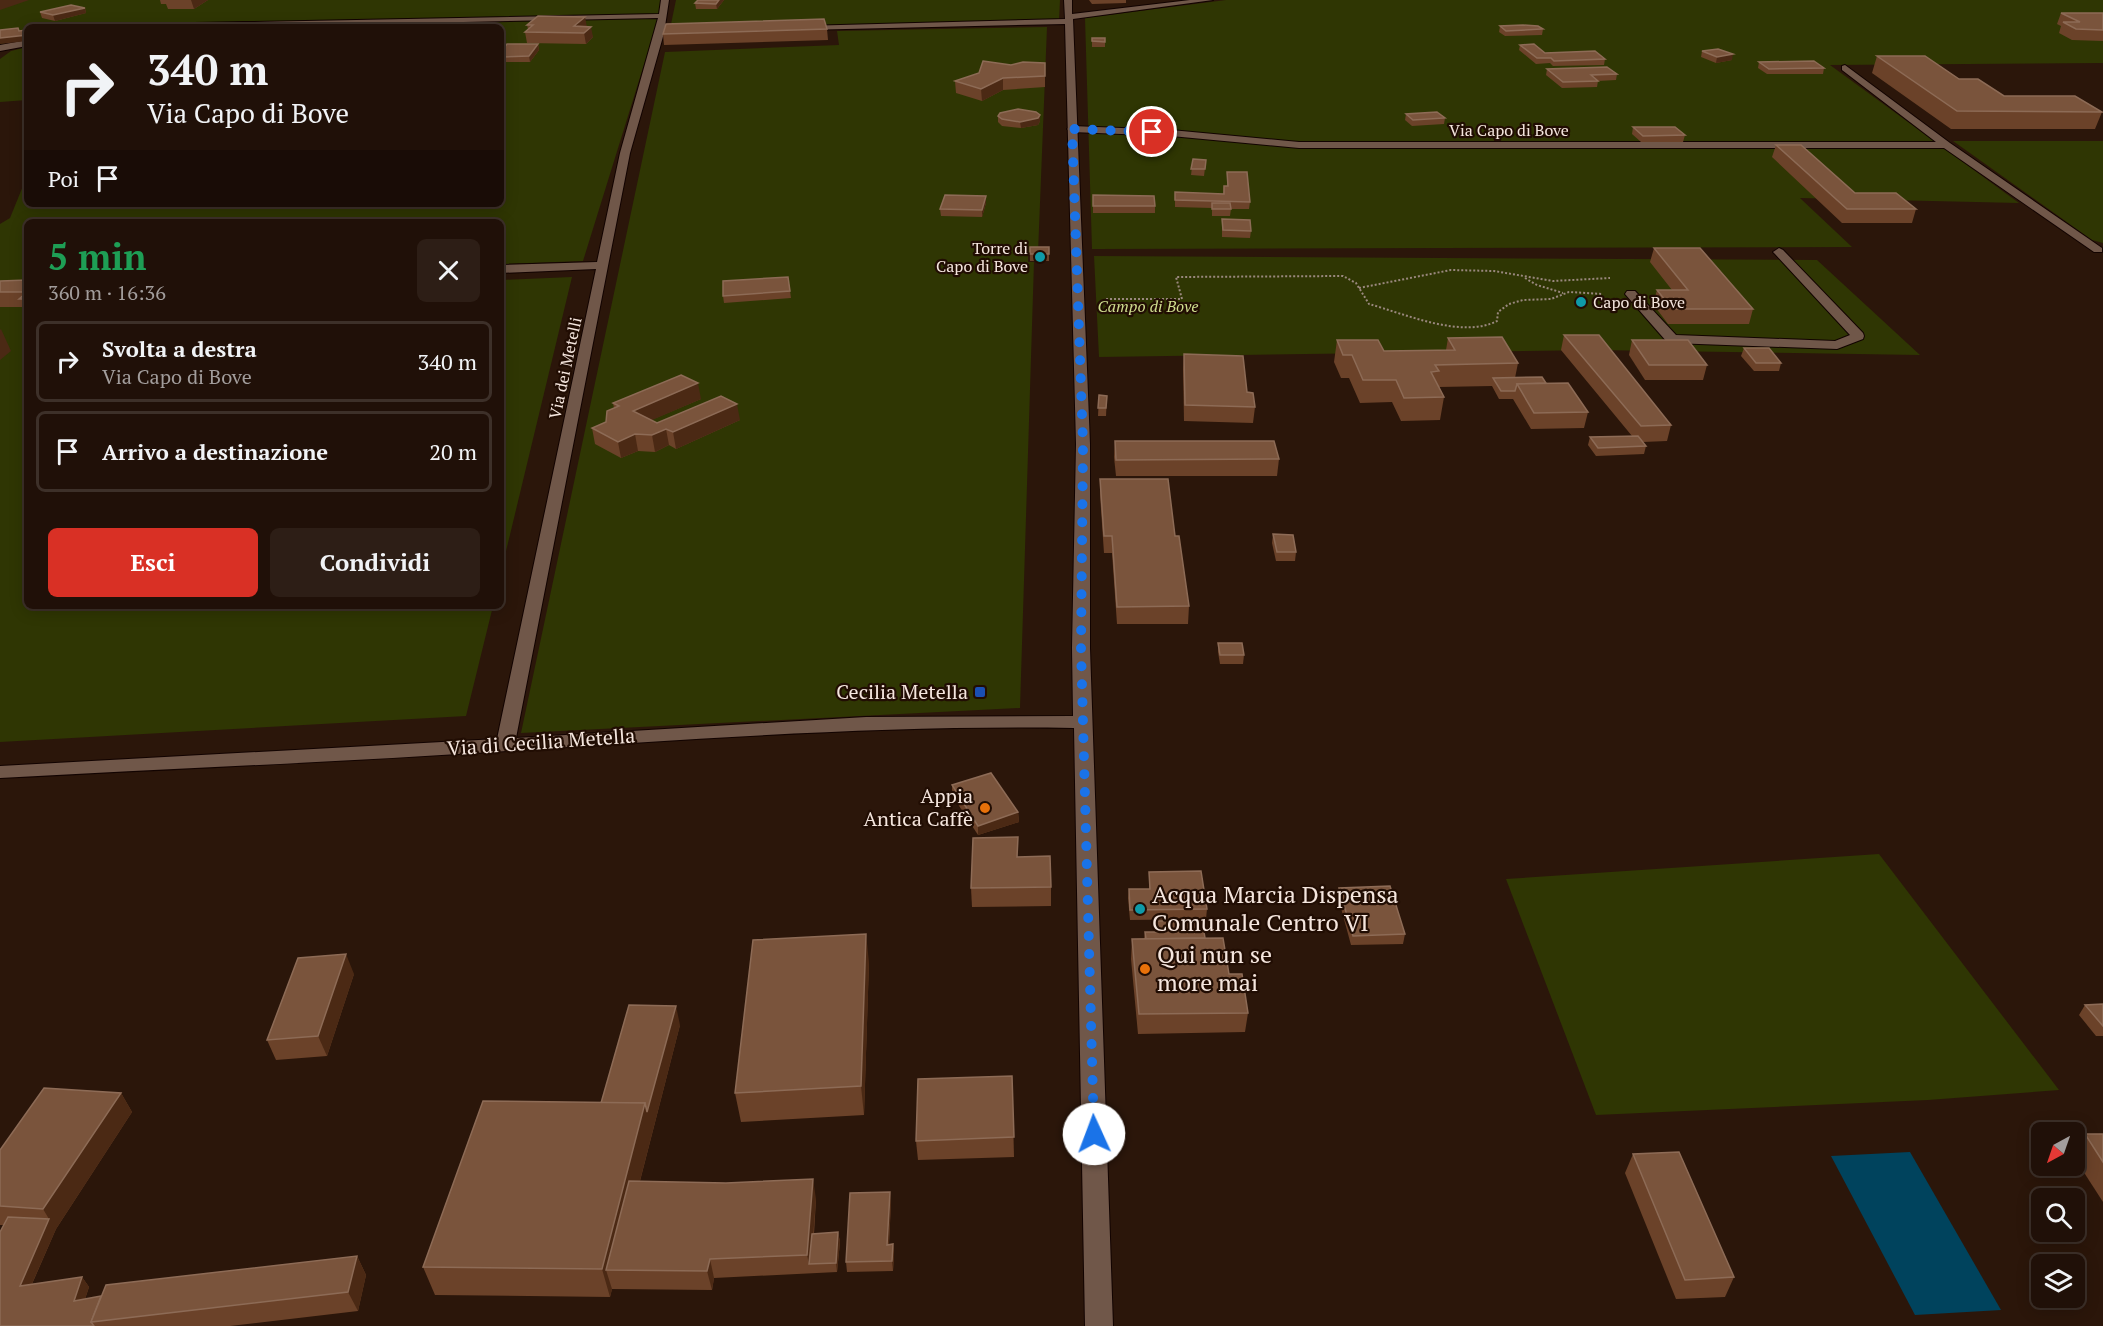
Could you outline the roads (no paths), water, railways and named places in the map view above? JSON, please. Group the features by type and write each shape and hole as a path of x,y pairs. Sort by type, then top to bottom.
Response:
{"street":[{"name":"Via dei Metelli","path":"505,745 626,153 666,32 662,16 665,0"},
{"path":"1068,0 1083,484 1081,648 1099,1326"},
{"path":"789,28 1069,19 1209,0"},
{"path":"252,24 662,16"},
{"path":"0,48 24,44"},
{"path":"1845,68 1946,145 2098,250"},
{"name":"Via Capo di Bove","path":"1072,129 1171,132 1299,145 1946,145"},
{"path":"1631,294 1672,339 1837,345 1858,336 1779,252"},
{"path":"504,269 603,266"},
{"name":"Via di Cecilia Metella","path":"0,772 505,745 742,729 990,719 1083,722"}],"water":[{"path":"1910,1152 2001,1310 1915,1315 1831,1156"}],"place":[{"name":"Torre di Capo di Bove","path":"1040,257"},
{"name":"Capo di Bove","path":"1581,302"},
{"name":"Cecilia Metella","path":"980,692"},
{"name":"Appia Antica Caffè","path":"985,808"},
{"name":"Acqua Marcia Dispensa Comunale Centro VI","path":"1140,909"},
{"name":"Qui nun se more mai","path":"1145,969"}],"park label":[{"name":"Campo di Bove","path":"1148,306"}]}
